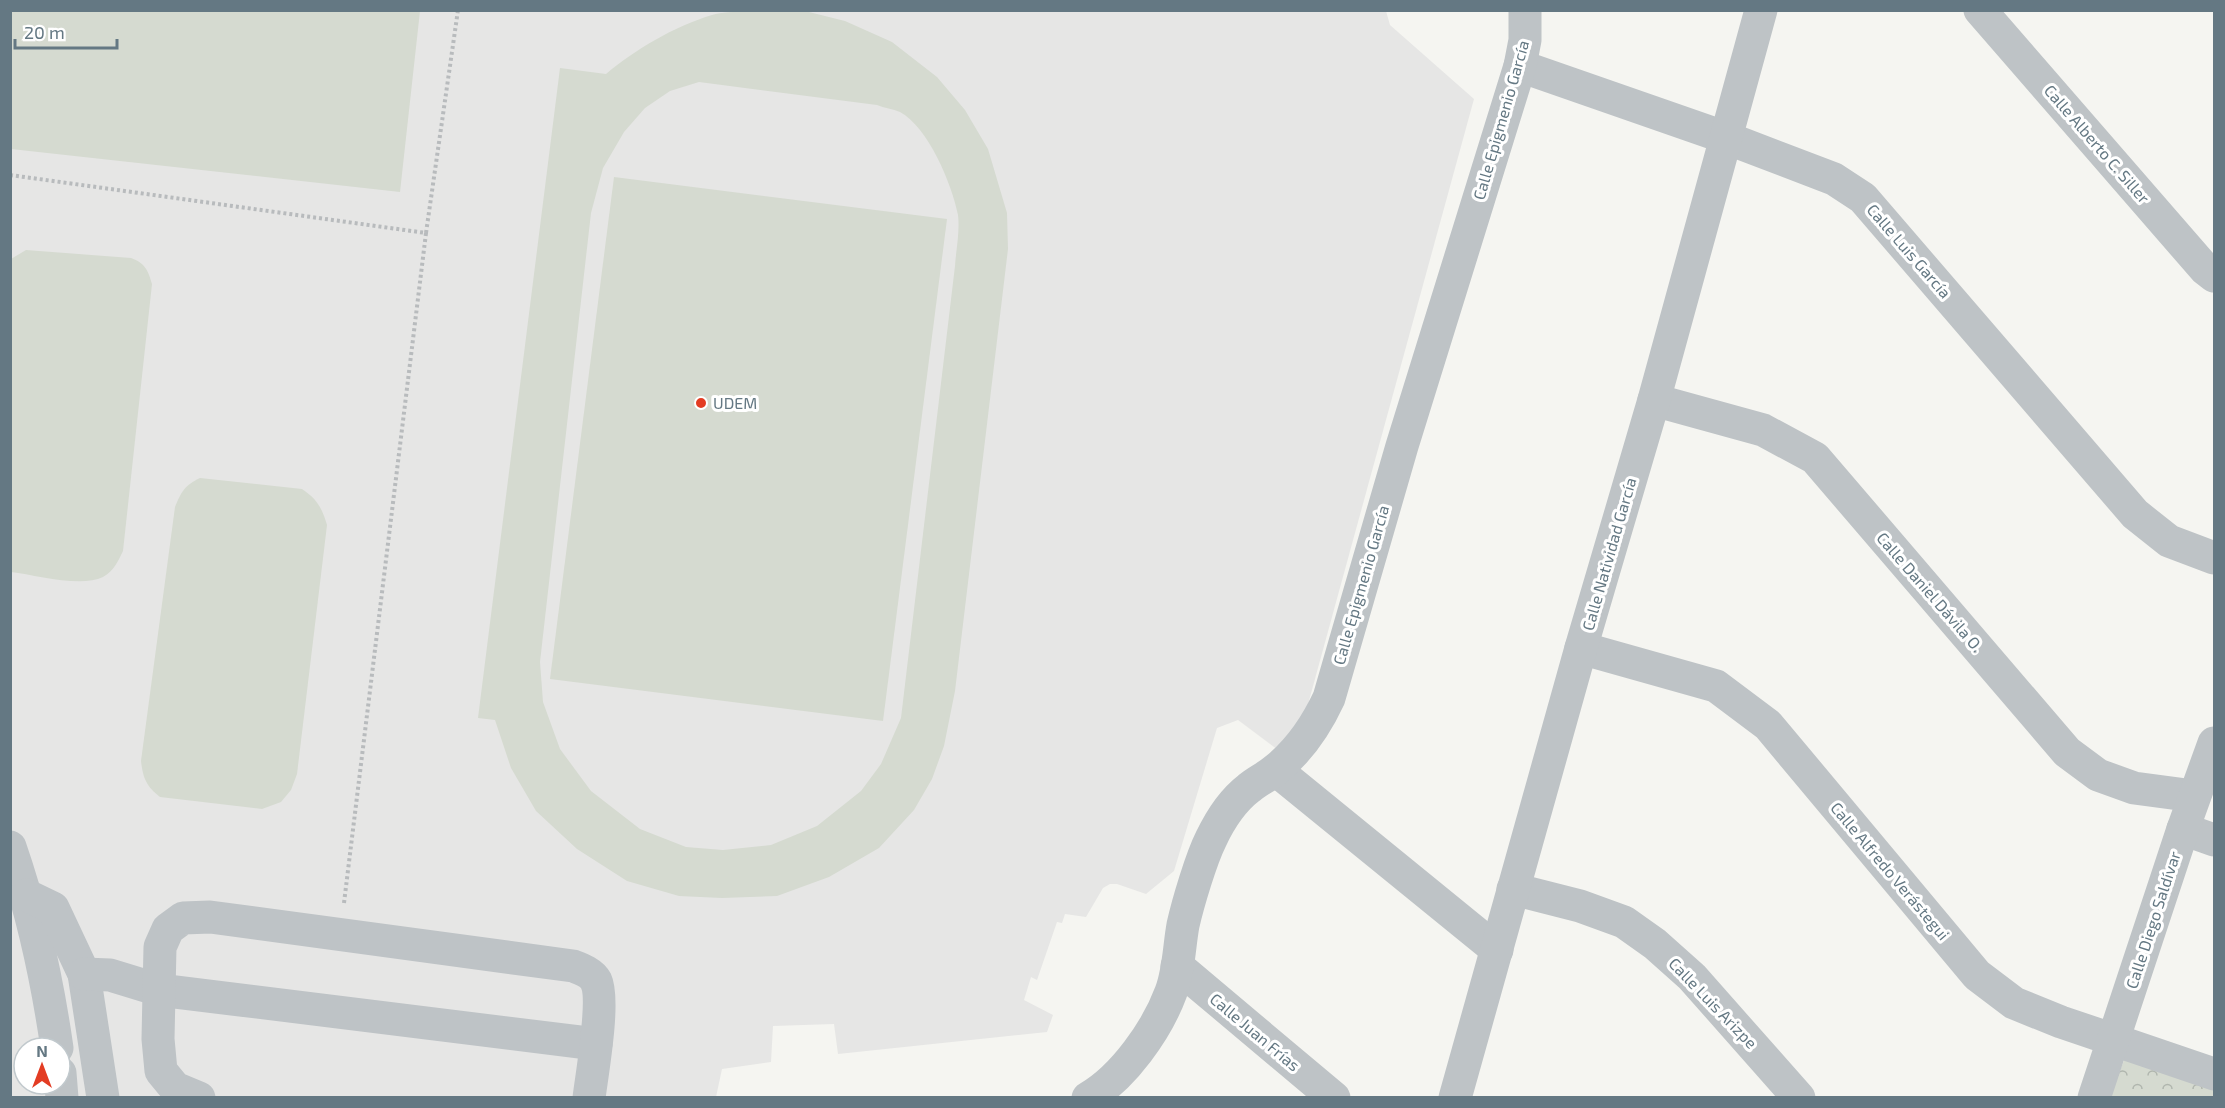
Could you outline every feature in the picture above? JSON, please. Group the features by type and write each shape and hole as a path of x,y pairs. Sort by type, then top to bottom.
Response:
{"street":[{"name":"Calle Epigmenio García","path":"1088,1098 1101,1090 1125,1068 1156,1023 1171,992 1184,924 1210,840 1230,807 1249,788 1276,770 1302,744 1329,698 1402,446 1520,66 1525,40 1525,10"},
{"name":"Calle Natividad García","path":"1455,1098 1581,648 1654,400 1761,10"},
{"name":"Calle Alberto C. Siller","path":"1980,10 2205,269 2214,276"},
{"name":"Calle Luis García","path":"1520,66 1725,137 1834,179 1863,198 2135,514 2169,541 2214,558"},
{"name":"Calle Daniel Dávila O.","path":"1654,400 1763,429 1815,458 2067,752 2098,775 2134,788 2194,796"},
{"name":"Calle Alfredo Verástegui","path":"1581,648 1716,686 1768,725 1977,975 2014,1003 2061,1022 2214,1074"},
{"name":"Calle Diego Saldívar","path":"2094,1098 2183,828 2214,743"},
{"path":"1276,770 1497,950"},
{"path":"2183,828 2214,840"},
{"path":"11,852 26,895 42,957 55,1036"},
{"name":"Calle Luis Arizpe","path":"1513,889 1580,906 1624,922 1655,944 1692,977 1799,1098"},
{"path":"26,895 53,908 84,974 103,1098"},
{"path":"200,1098 175,1088 161,1071 158,1039 160,947 168,928 183,918 210,917 573,966 587,972 595,979 599,993 596,1044 589,1098"},
{"name":"Calle Juan Frías","path":"1177,966 1334,1098"},
{"path":"84,974 111,975 159,990 596,1044"}],"path":[{"path":"340,934 426,233 458,10"},
{"path":"10,175 426,233"}],"shaded area":[{"name":"UDEM","path":"10,11 1386,11 1390,25 1474,99 1307,708 1278,750 1238,720 1217,728 1174,871 1146,894 1117,884 1110,884 1103,888 1086,917 1065,914 1062,923 1057,922 1037,980 1031,977 1024,1000 1053,1015 1047,1032 838,1054 834,1024 773,1026 771,1062 722,1069 716,1097 11,1097"}],"green space":[{"path":"11,10 420,11 400,192 11,149"},
{"path":"740,11 805,11 845,21 892,42 937,77 965,110 988,149 1007,213 1008,249 955,691 944,746 932,779 914,810 879,848 829,877 777,896 722,898 679,896 627,881 577,849 536,811 511,768 495,720 478,718 560,68 606,74 669,32 716,14","holes":["699,82 877,105 900,112 920,130 944,173 958,215 955,266 901,718 881,764 861,791 817,826 771,845 723,850 686,847 640,829 591,791 560,749 543,702 540,662 591,213 603,168 624,132 645,108 670,91"]},
{"path":"614,177 947,219 883,721 550,679"},
{"path":"26,250 131,258 140,262 145,268 152,284 123,551 110,572 94,580 58,580 11,572 11,259"},
{"path":"200,478 302,489 318,504 327,525 297,774 291,790 281,802 262,809 160,797 148,785 142,767 175,507 184,490"},
{"path":"2125,1058 2214,1088 2214,1097 2109,1098"}],"place":[{"name":"UDEM","path":"701,403"}]}
